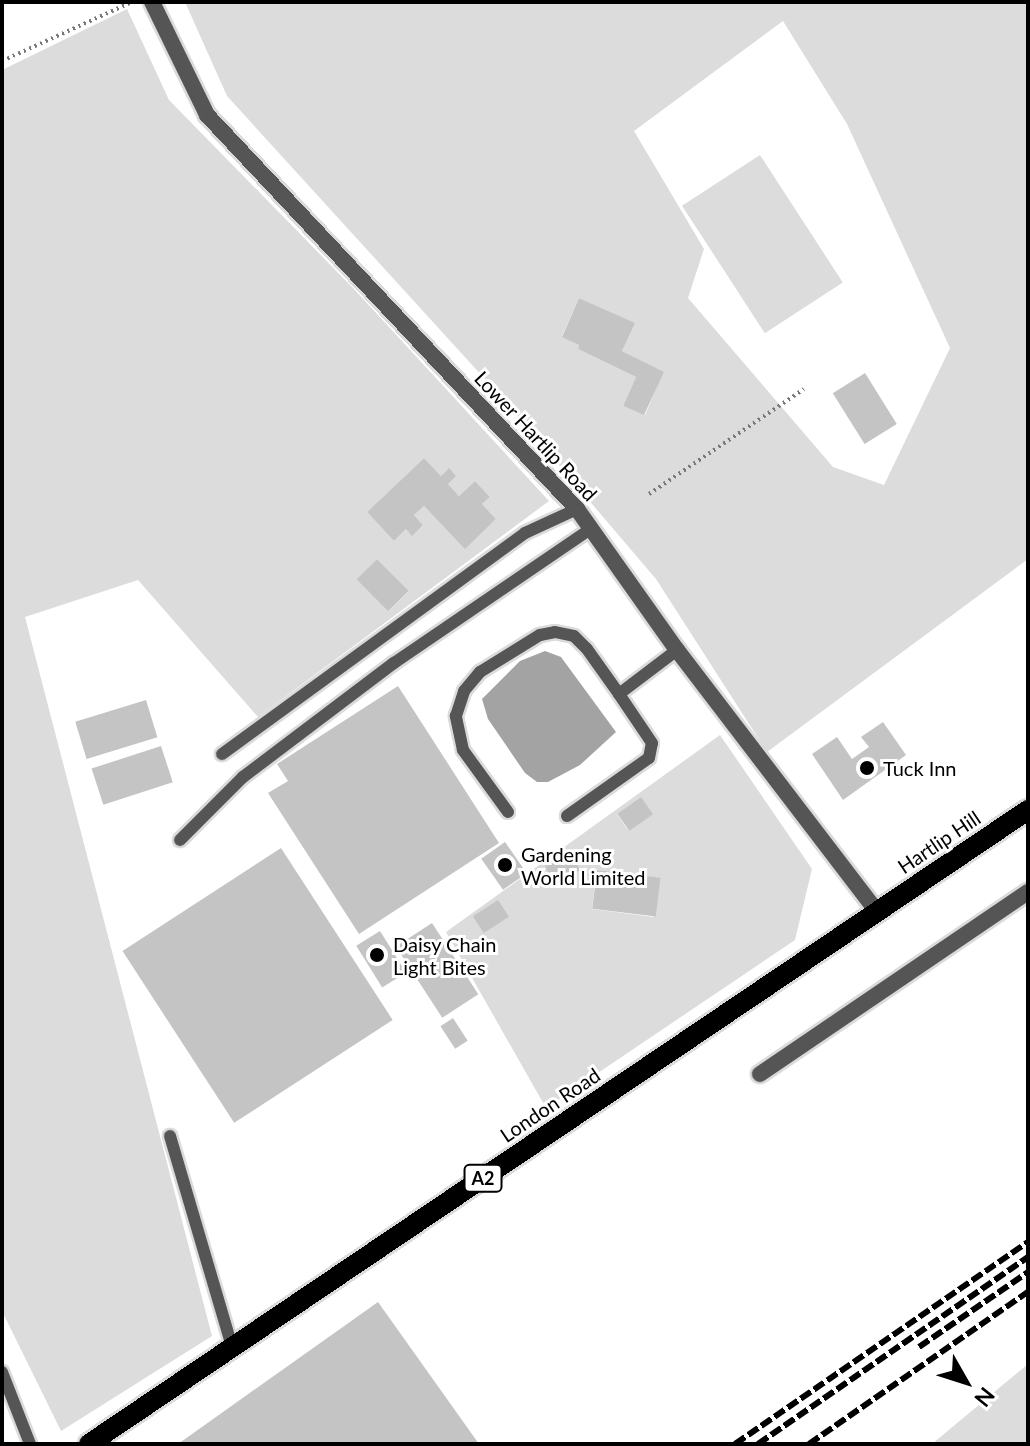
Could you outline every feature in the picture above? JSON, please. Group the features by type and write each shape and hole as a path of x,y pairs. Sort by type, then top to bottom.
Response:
{"main road":[{"name":"Hartlip Hill","path":"878,913 1028,810"},
{"name":"London Road","path":"89,1444 878,913"}],"street":[{"name":"Lower Hartlip Road","path":"152,2 207,115 577,509 677,650 878,913"},
{"path":"760,1074 1028,892"}],"lane":[{"path":"222,754 525,533 577,509"},
{"path":"180,840 243,777 293,739 394,663 592,528"},
{"path":"508,812 463,750 456,716 464,691 480,672 540,635 555,632 574,636 652,743 649,758 567,816"},
{"path":"619,694 677,650"},
{"path":"170,1136 232,1347"},
{"path":"2,1372 30,1444"}],"path":[{"path":"2,61 132,2"},
{"path":"649,494 804,389"}],"shaded area":[{"path":"185,2 1028,2 1028,559 767,752 656,579 494,389 227,96","holes":["783,21 847,124 950,348 884,485 833,467 688,298 704,249 634,131","579,298 634,323 622,351 663,372 645,415 623,406 636,377 578,349 579,345 562,336"]},
{"path":"127,9 169,100 354,289 549,501 258,717 138,580 25,617 212,1336 61,1431 2,1311 2,70","holes":["424,458 441,476 448,469 448,484 459,496 475,481 490,497 482,504 496,519 465,548 424,506 414,515 423,525 412,535 406,529 394,541 367,512","377,559 409,591 389,611 357,580"]},
{"path":"760,155 843,282 765,333 682,206"},
{"path":"545,651 561,657 616,732 580,765 548,782 537,782 525,773 488,719 482,699 520,661"},
{"path":"720,735 812,869 795,940 546,1108 446,932","holes":["641,797 628,830 617,814","572,852 580,870 554,882 545,864","597,870 660,878 654,917 592,909"]},
{"path":"1028,1364 1028,1444 932,1444"}],"building":[{"path":"579,298 635,323 622,351 664,372 644,415 623,406 636,377 578,349 579,345 562,337"},
{"path":"865,373 897,424 865,444 833,393"},
{"path":"424,458 441,476 449,468 456,476 448,484 459,496 475,481 490,497 482,504 496,519 465,549 424,506 414,515 423,525 412,536 406,529 394,541 367,512"},
{"path":"377,559 409,591 388,611 356,580"},
{"path":"398,686 499,843 359,934 268,793 288,781 277,764"},
{"path":"146,700 157,737 87,759 75,722"},
{"path":"883,722 906,755 843,800 812,754 837,737 852,759 869,747 861,737"},
{"path":"161,746 173,782 103,805 92,769"},
{"path":"641,797 653,814 629,831 617,814"},
{"path":"505,842 527,873 503,890 481,859"},
{"path":"281,848 393,1020 234,1123 122,951"},
{"path":"572,852 580,870 553,882 545,864"},
{"path":"597,870 661,878 656,917 592,909"},
{"path":"498,900 509,917 484,933 473,916"},
{"path":"432,923 478,994 442,1018 396,946"},
{"path":"380,931 406,973 382,987 356,946"},
{"path":"453,1018 468,1041 455,1049 440,1026"},
{"path":"378,1302 479,1444 178,1444"}],"railway":[{"path":"735,1444 1028,1242"},
{"path":"758,1444 1028,1257"},
{"path":"919,1347 1028,1272"},
{"path":"809,1444 1028,1292"}],"place":[{"name":"Tuck Inn","path":"867,768"},
{"name":"Gardening World Limited","path":"505,865"},
{"name":"Daisy Chain Light Bites","path":"377,955"}]}
